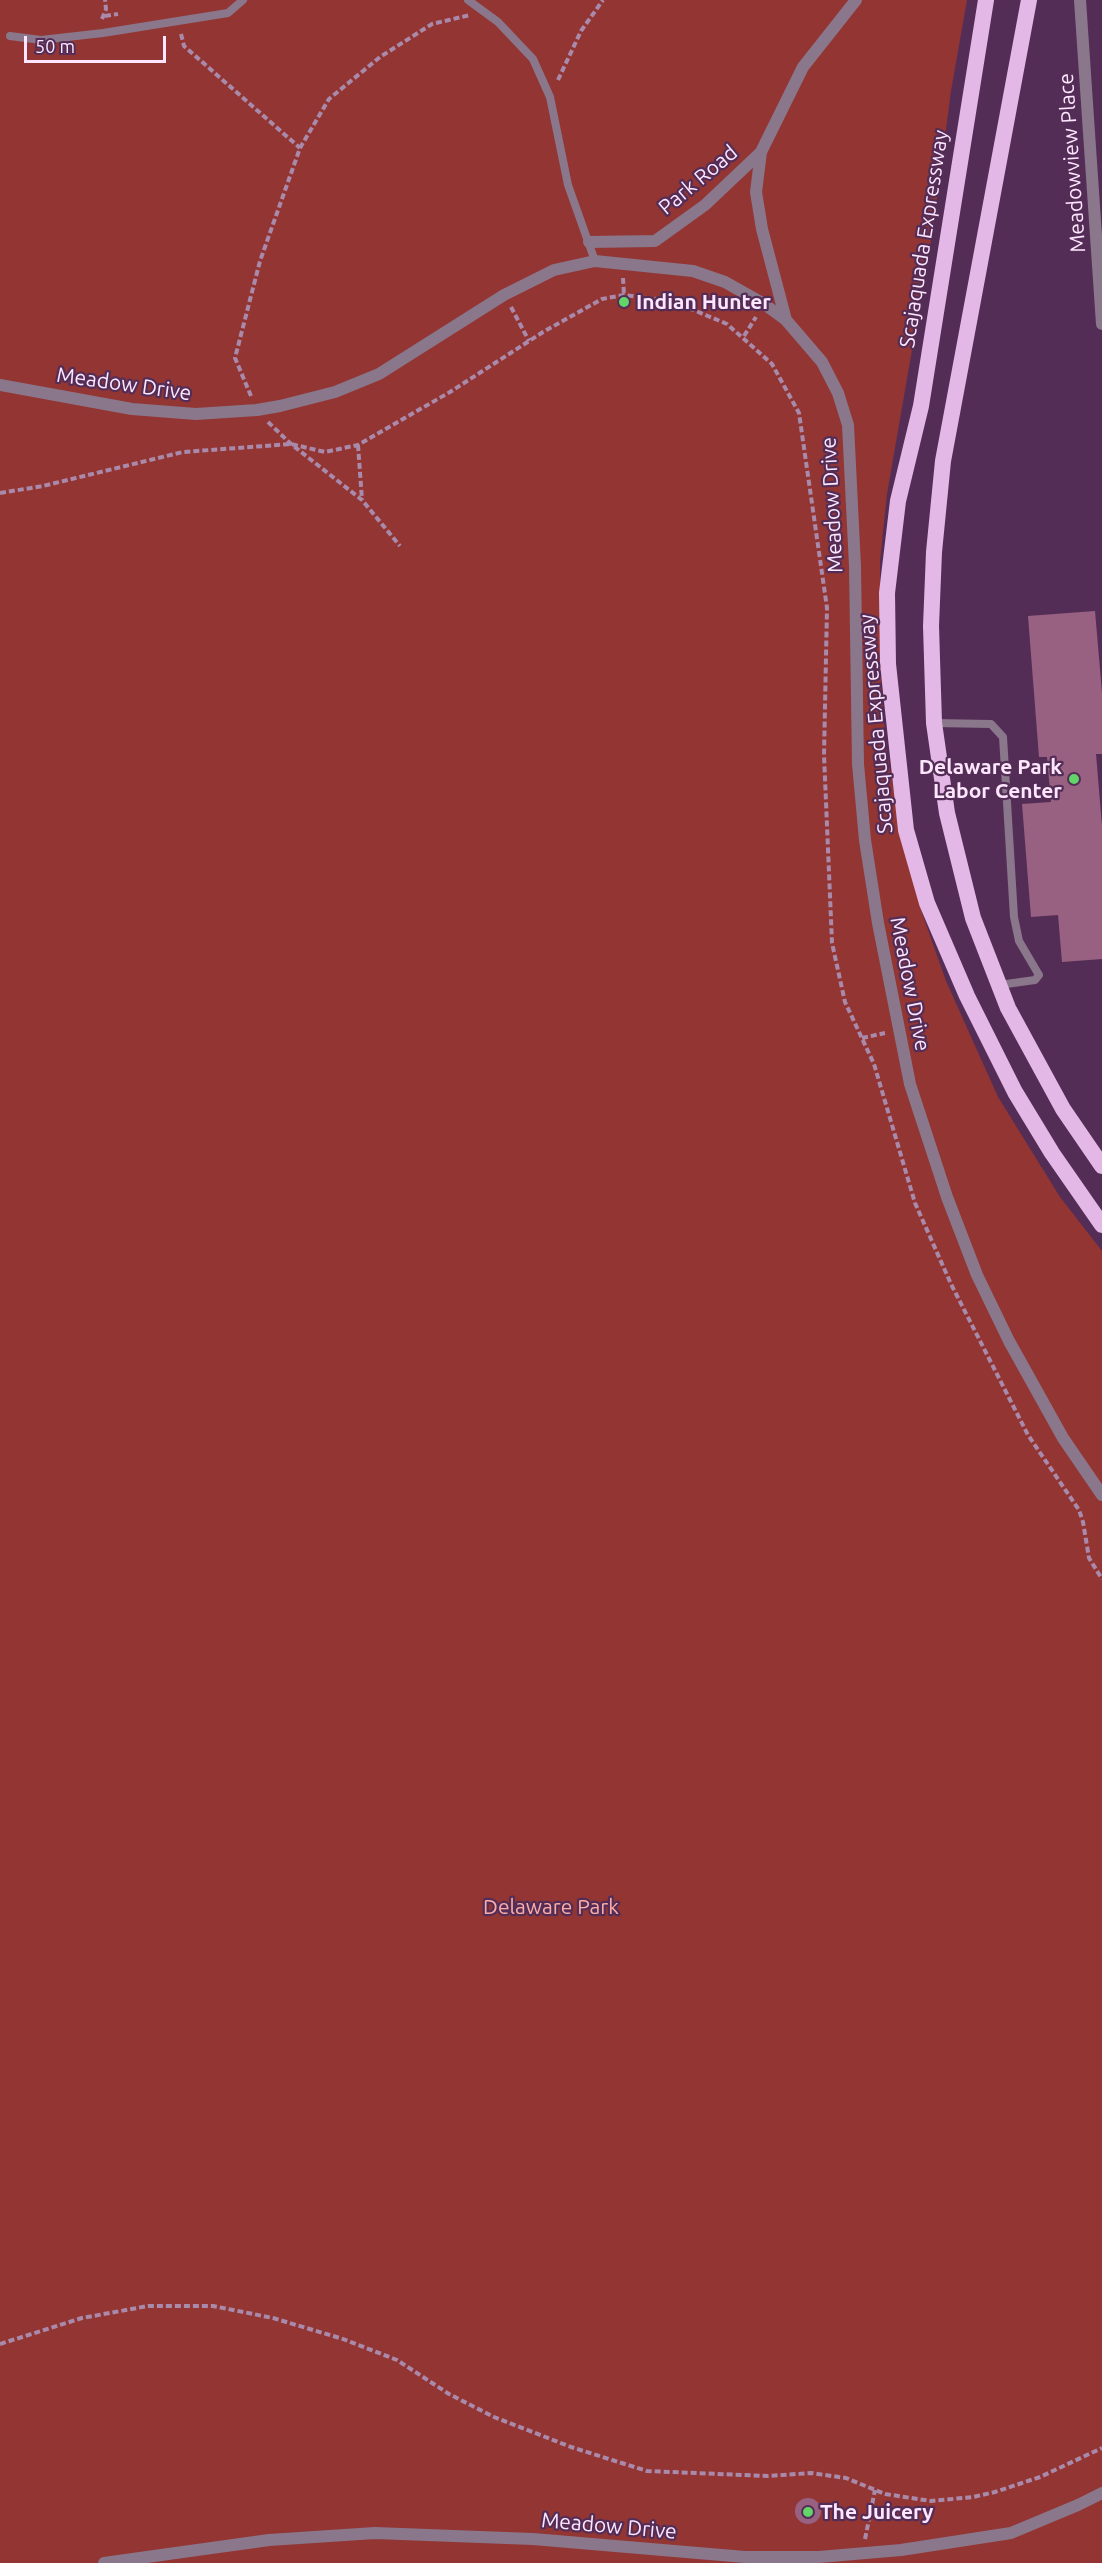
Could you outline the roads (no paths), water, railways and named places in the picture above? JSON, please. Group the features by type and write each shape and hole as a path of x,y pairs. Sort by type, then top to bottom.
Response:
{"highway":[{"name":"Scajaquada Expressway","path":"986,0 921,406 898,501 887,593 888,664 906,830 927,903 968,996 1015,1092 1052,1153 1102,1225"},
{"path":"1029,0 943,461 934,552 931,615 934,723 947,813 973,918 1008,1008 1063,1109 1102,1166"}],"street":[{"name":"Park Road","path":"786,320 762,229 756,192 761,152 803,67 856,0"},
{"name":"Meadowview Place","path":"1080,0 1099,240 1102,324"},
{"name":"Park Road","path":"589,242 655,241 705,205 761,152"},
{"name":"Meadow Drive","path":"0,385 132,409 196,414 257,410 335,392 378,374 504,295 554,270 596,261 693,271 725,282 764,304 786,320 822,362 838,393 848,424 854,555 858,764 865,840 878,923 910,1084 947,1197 977,1275 1009,1341 1063,1438 1102,1495"},
{"name":"Meadow Drive","path":"104,2563 269,2540 375,2533 533,2539 745,2557 819,2557 1011,2533 1102,2493"},
{"path":"860,2563 873,2552"},
{"path":"745,2557 760,2563"}],"lane":[{"path":"10,36 41,40 103,33 228,13 243,0"},
{"path":"468,0 498,22 533,59 550,97 568,185 596,261"},
{"path":"934,723 990,724 1003,738 1014,917 1019,941 1039,975 1035,980 999,984"}],"place":[{"name":"Indian Hunter","path":"624,302"},
{"name":"Delaware Park Labor Center","path":"1074,779"},
{"name":"The Juicery","path":"808,2512"}],"park label":[{"name":"Delaware Park","path":"551,1907"}]}
